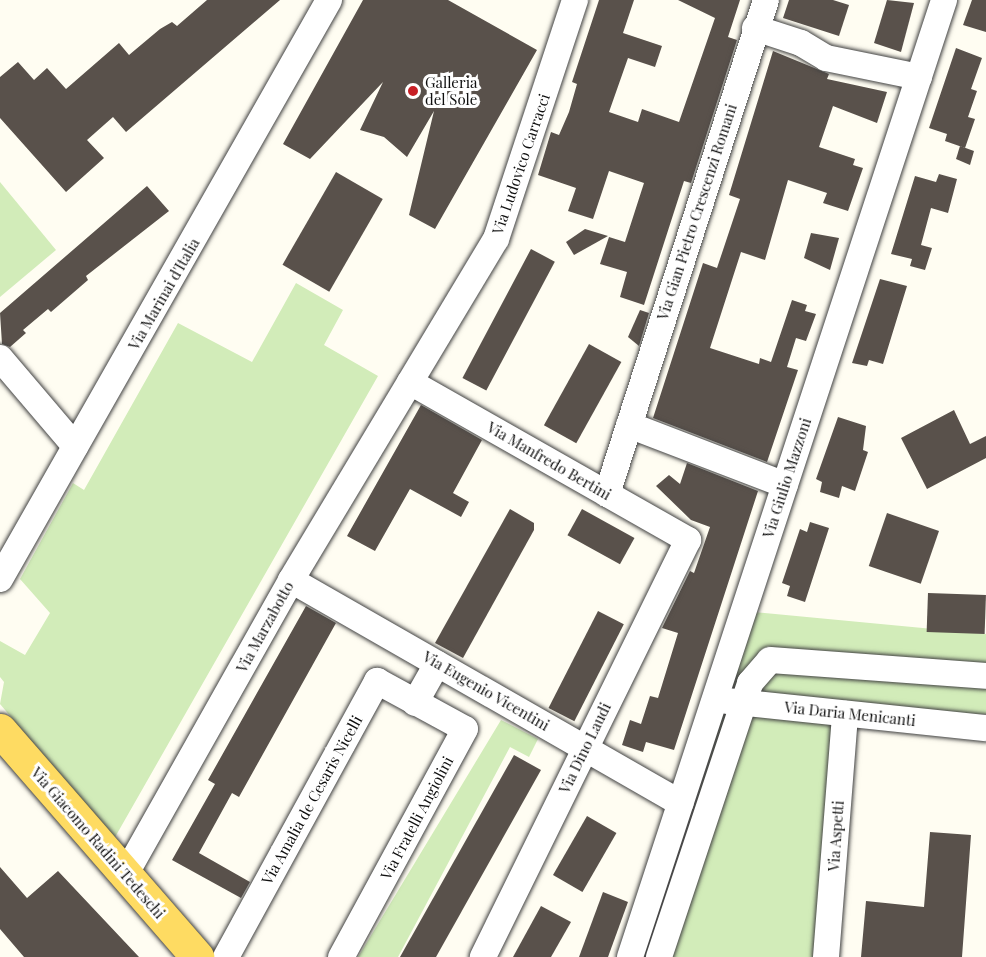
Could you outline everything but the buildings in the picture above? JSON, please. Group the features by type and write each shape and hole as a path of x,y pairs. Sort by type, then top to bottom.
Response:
{"main road":[{"name":"Via Giacomo Radini Tedeschi","path":"1,732 197,957"}],"street":[{"name":"Via Ludovico Carracci","path":"410,382 496,238 575,0"},
{"name":"Via Gian Pietro Crescenzi Romani","path":"607,494 755,28 766,0"},
{"name":"Via Giulio Mazzoni","path":"630,957 944,0"},
{"name":"Via Marinai d'Italia","path":"0,579 246,152 326,2"},
{"path":"755,28 801,43 826,57 919,77"},
{"path":"0,358 75,446"},
{"name":"Via Manfredo Bertini","path":"410,382 688,540"},
{"name":"Via Marzabotto","path":"126,875 291,580 410,382"},
{"path":"629,425 785,485"},
{"name":"Via Dino Laudi","path":"483,957 688,540"},
{"name":"Via Eugenio Vicentini","path":"291,580 681,803"},
{"path":"659,957 750,683 770,660 986,676"},
{"path":"415,703 437,664"},
{"name":"Via Amalia de Cesaris Nicelli","path":"226,957 377,681 415,703"},
{"name":"Via Daria Menicanti","path":"715,699 743,704 986,728"},
{"name":"Via Fratelli Angiolini","path":"342,957 465,729 415,703"},
{"name":"Via Aspetti","path":"826,957 845,714"}],"green space":[{"path":"0,182 56,250 0,297"},
{"path":"296,283 343,310 324,345 378,376 114,839 0,704 4,682 0,677 0,641 25,655 50,613 20,579 73,483 84,490 178,323 252,362"},
{"path":"754,612 986,634 986,714 845,715 826,957 649,957"},
{"path":"501,720 538,739 529,757 510,747 398,957 358,957"}],"place":[{"name":"Galleria del Sole","path":"413,91"}]}
